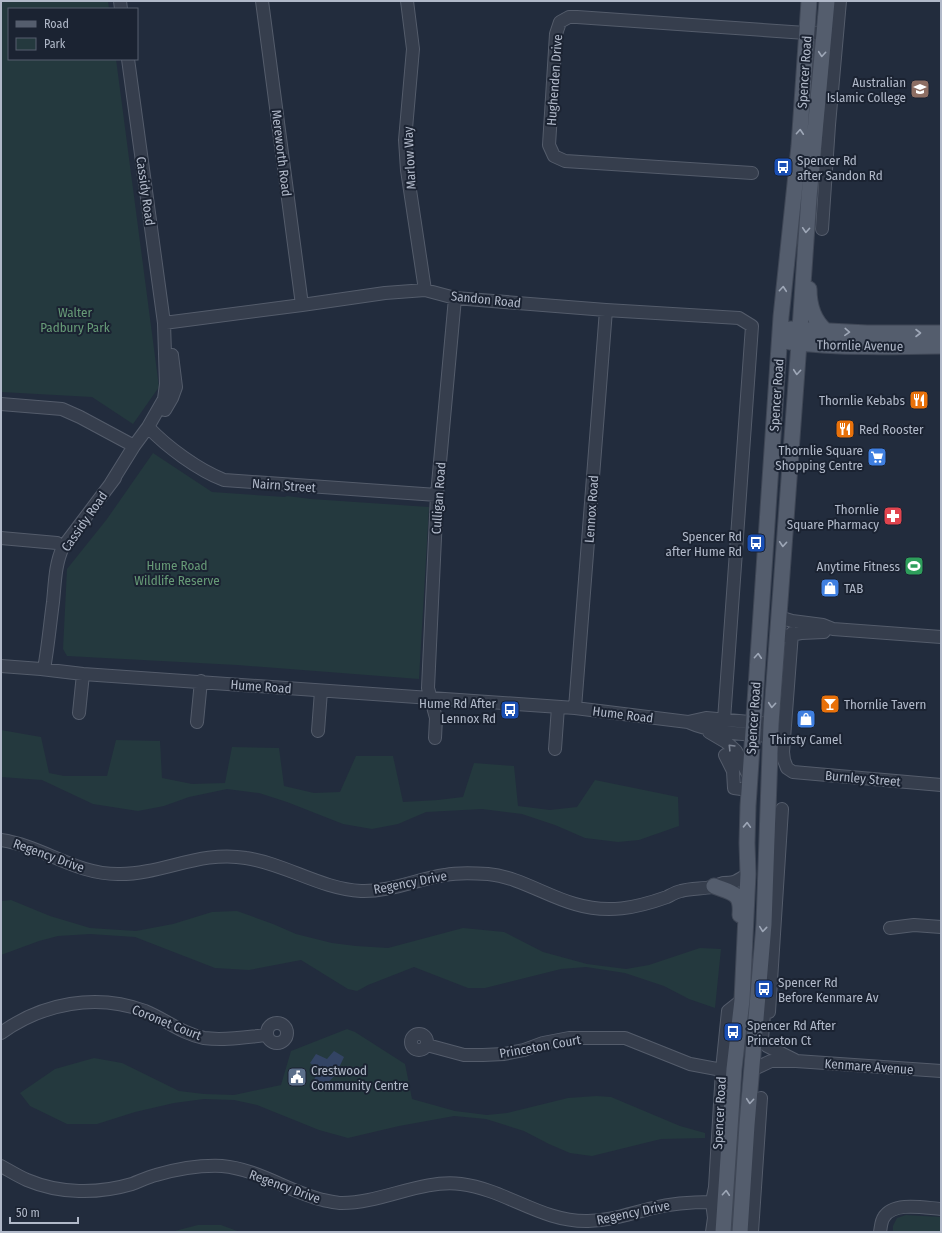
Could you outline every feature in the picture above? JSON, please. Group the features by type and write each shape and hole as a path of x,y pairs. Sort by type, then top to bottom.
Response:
{"main road":[{"name":"Spencer Road","path":"722,1232 728,1070 742,1000 743,982 740,892 748,874 746,844 752,729 763,595 786,254 799,146 809,1"},
{"name":"Spencer Road","path":"740,1232 757,999 767,952 764,924 770,730 800,337 809,197 827,1"},
{"path":"804,264 810,272 809,299 812,312 817,322 826,331"},
{"name":"Thornlie Avenue","path":"800,337 826,331 867,334 941,333"},
{"path":"897,333 906,346"},
{"name":"Thornlie Avenue","path":"780,335 858,346 941,346"},
{"path":"763,595 770,579 775,506 778,494 788,487"},
{"path":"714,886 740,892 755,884 759,878 762,797 769,780"},
{"path":"728,1070 743,1051 751,954 755,952 767,952"}],"street":[{"name":"Mereworth Road","path":"262,1 302,305"},
{"name":"Marlow Way","path":"407,1 413,49 405,140 407,170 425,290"},
{"path":"822,229 829,125 840,1"},
{"name":"Hughenden Drive","path":"752,173 565,161 554,156 549,145 557,29 560,22 565,18 577,17 824,33"},
{"name":"Cassidy Road","path":"48,670 53,659 50,631 56,568 59,557 64,547 172,398 176,387 171,349 164,323 128,60"},
{"name":"Sandon Road","path":"164,323 385,293 425,290 455,298 606,310 739,318 752,326 724,720"},
{"name":"Culligan Road","path":"432,699 428,688 437,495 455,298"},
{"name":"Lennox Road","path":"575,708 606,310"},
{"path":"1,404 62,409 134,446"},
{"name":"Cassidy Road","path":"111,483 134,446 150,429"},
{"name":"Nairn Street","path":"150,429 177,452 212,475 224,480 437,495"},
{"path":"1,538 57,543 64,547"},
{"path":"778,617 792,622 822,625 833,629 941,637"},
{"path":"777,638 792,634 822,632 833,629"},
{"path":"769,780 787,768 783,752 792,634"},
{"name":"Hume Road","path":"1,666 83,674 575,708 688,722 701,727 726,742 736,751 749,784"},
{"path":"79,713 83,674"},
{"path":"197,722 201,681"},
{"path":"318,731 321,690"},
{"path":"432,699 436,718 435,738"},
{"path":"555,749 558,707"},
{"name":"Hume Road","path":"688,722 706,718 724,720 752,729"},
{"name":"Hume Road","path":"701,727 770,730"},
{"name":"Spencer Road","path":"725,755 733,771 734,788 749,784"},
{"name":"Burnley Street","path":"787,768 793,772 941,784"},
{"name":"Spencer Road","path":"769,1012 767,952 782,809"},
{"name":"Regency Drive","path":"1,840 12,841 34,848 74,866 94,871 118,874 139,873 196,859 221,856 244,857 265,861 320,882 345,889 363,891 405,885 445,875 465,873 489,874 511,879 558,899 578,905 597,909 615,910 666,897 680,891 734,882 748,874"},
{"path":"890,928 914,925 941,927"},
{"name":"Kenmare Avenue","path":"757,999 764,1014 762,1039 767,1046 796,1061"},
{"name":"Coronet Court","path":"1,1033 16,1022 51,1007 78,1003 101,1002 126,1005 146,1012 178,1028 203,1038 229,1040 267,1035"},
{"name":"Princeton Court","path":"427,1045 464,1055 483,1055 504,1054 569,1038 625,1038 690,1064 728,1070"},
{"name":"Kenmare Avenue","path":"752,1070 771,1061 796,1061 941,1071"},
{"name":"Spencer Road","path":"712,1232 714,1218 712,1202 728,1070"},
{"path":"752,1232 762,1098"},
{"path":"747,1125 759,1138"},
{"name":"Regency Drive","path":"1,1166 27,1180 54,1188 80,1191 109,1190 180,1169 223,1166 252,1172 314,1198 340,1203 375,1200 435,1185 460,1184 487,1190 509,1198 535,1211 555,1217 588,1221 608,1220 652,1208 683,1202 712,1202"},
{"path":"880,1232 884,1217 890,1210 898,1207 941,1209"}],"green space":[{"name":"Walter Padbury Park","path":"1,1 108,1 109,8 8,8 8,60 116,60 159,387 133,424 92,397 1,392"},
{"name":"Hume Road Wildlife Reserve","path":"153,453 212,492 429,507 419,679 237,665 67,656 63,649 67,569 107,519"},
{"path":"1,730 41,737 49,773 64,776 107,776 116,740 160,741 162,778 192,784 225,783 232,747 279,748 284,786 314,793 340,792 356,756 393,756 403,802 463,797 474,763 514,766 518,806 550,810 577,807 595,780 678,797 679,826 639,840 618,842 585,838 555,825 522,814 482,809 426,812 398,824 372,829 343,824 287,802 259,793 227,789 189,797 164,806 138,811 93,804 42,780 1,777"},
{"path":"11,900 50,916 90,928 136,931 173,924 212,912 237,911 296,934 332,943 356,946 388,948 463,928 504,932 543,952 587,964 626,969 649,965 700,948 721,949 715,1008 689,999 664,986 625,973 586,967 561,969 485,988 468,988 414,967 368,985 357,991 348,989 301,960 249,970 215,968 135,937 90,934 58,936 39,941 1,955 1,901"},
{"path":"347,1029 355,1032 405,1064 412,1099 455,1111 487,1115 507,1113 568,1098 596,1096 611,1097 680,1126 705,1133 705,1138 661,1139 592,1156 570,1153 524,1131 486,1119 454,1116 399,1126 348,1138 319,1130 257,1105 234,1100 204,1099 174,1103 135,1112 97,1124 67,1124 30,1106 20,1093 55,1069 94,1058 122,1063 179,1091 234,1095 281,1085 291,1051"},
{"path":"906,1215 941,1217 941,1232 893,1232 893,1226 897,1218"},
{"path":"198,1225 221,1225 240,1232 171,1232"}],"water":[{"path":"334,1051 344,1057 336,1074 323,1088 313,1081 320,1070 310,1063 316,1054 327,1059"}],"place":[{"name":"Australian Islamic College","path":"920,89"},
{"name":"Spencer Rd after Sandon Rd","path":"783,167"},
{"name":"Thornlie Kebabs","path":"919,400"},
{"name":"Red Rooster","path":"845,429"},
{"name":"Thornlie Square Shopping Centre","path":"877,457"},
{"name":"Thornlie Square Pharmacy","path":"893,516"},
{"name":"Spencer Rd after Hume Rd","path":"756,543"},
{"name":"Anytime Fitness","path":"914,566"},
{"name":"TAB","path":"830,588"},
{"name":"Thornlie Tavern","path":"830,704"},
{"name":"Hume Rd After Lennox Rd","path":"510,710"},
{"name":"Thirsty Camel","path":"806,719"},
{"name":"Spencer Rd Before Kenmare Av","path":"764,989"},
{"name":"Spencer Rd After Princeton Ct","path":"733,1032"},
{"name":"Crestwood Community Centre","path":"297,1077"}]}
